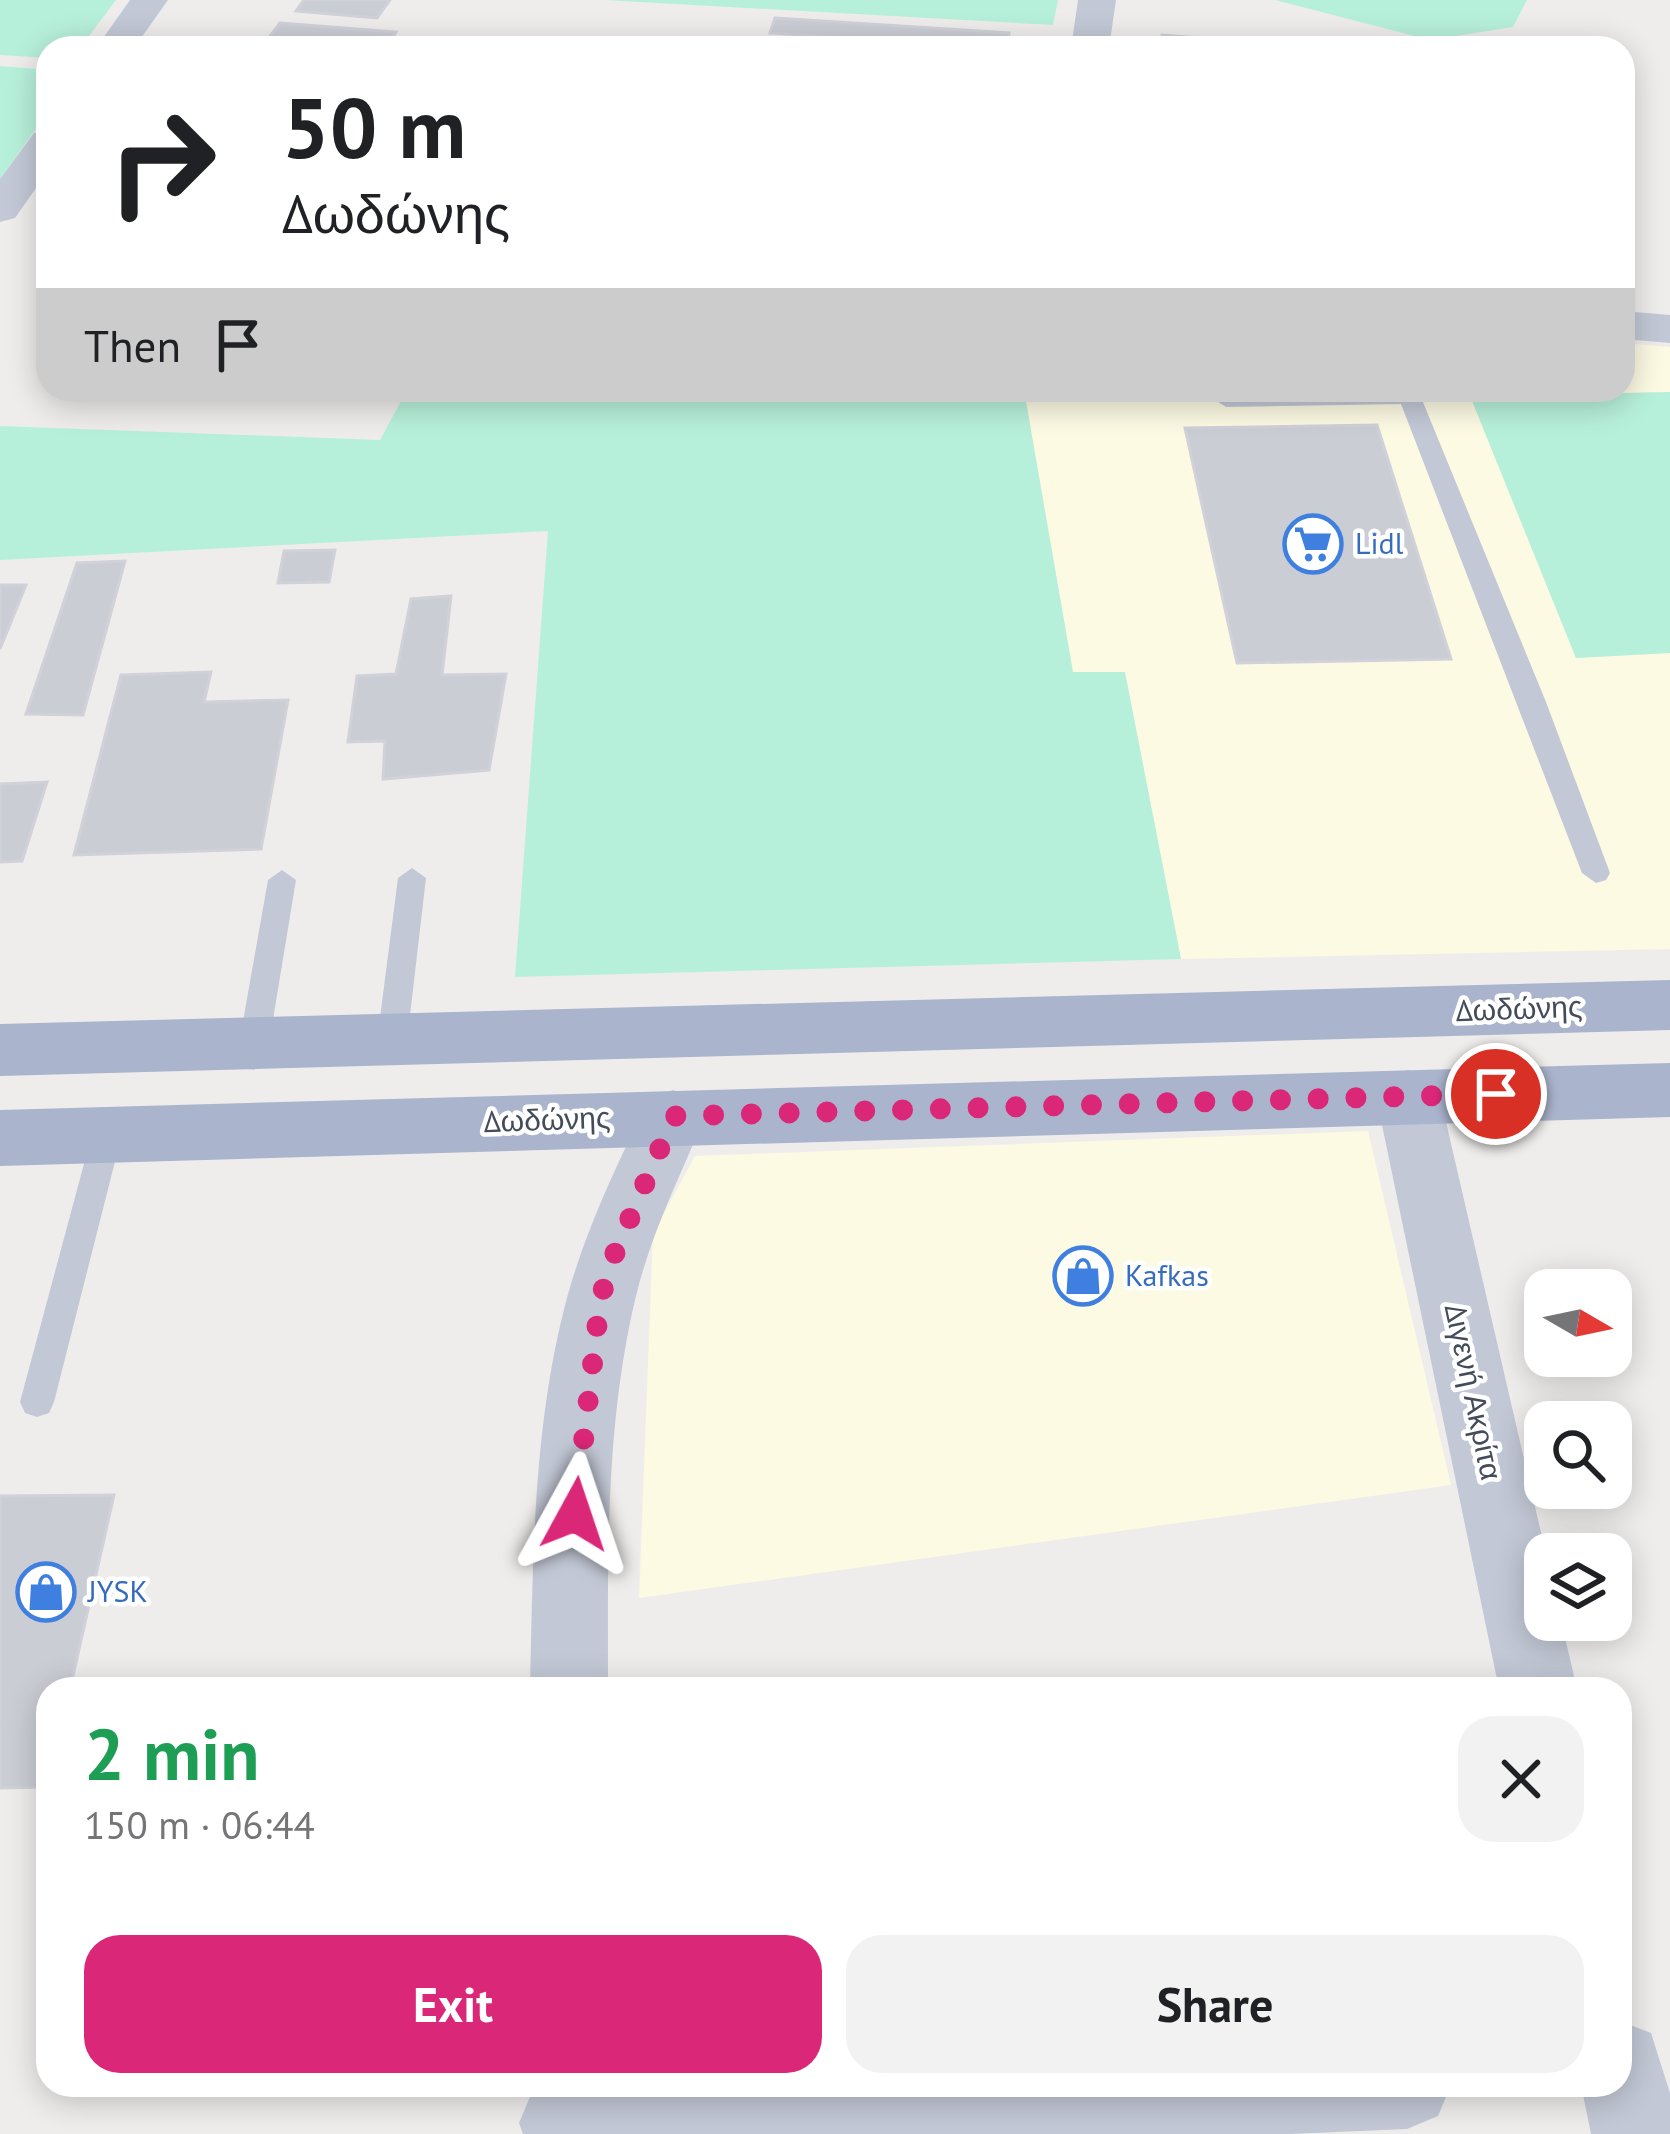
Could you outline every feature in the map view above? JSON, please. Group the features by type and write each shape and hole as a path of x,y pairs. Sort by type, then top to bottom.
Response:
{"main road":[{"name":"Δωδώνης","path":"0,1050 1670,1005"},
{"name":"Δωδώνης","path":"0,1138 1670,1090"}],"street":[{"path":"124,36 149,0"},
{"path":"1092,36 1097,0"},
{"path":"19,202 36,167"},
{"path":"1635,326 1670,328"},
{"name":"Διγενή Ακρίτα","path":"1408,1096 1535,1677"},
{"path":"569,1677 571,1560 600,1300 612,1260 674,1116"},
{"path":"563,2114 1057,2097"}],"lane":[{"path":"1412,402 1533,702 1596,873"},
{"path":"392,1041 412,878"},
{"path":"254,1044 282,880"},
{"path":"37,1402 107,1134"}],"shaded area":[{"path":"1635,344 1670,347 1670,392 1635,393"},
{"path":"1026,402 1473,402 1576,658 1670,653 1670,949 1181,959 1125,673 1073,673"},
{"path":"1368,1131 1451,1485 639,1598 653,1233 695,1156"}],"green space":[{"path":"0,0 116,0 89,36 36,36 36,57 0,55"},
{"path":"604,0 1058,0 1053,25"},
{"path":"1275,0 1527,0 1513,27 1456,36 1414,36"},
{"path":"0,66 36,69 36,129 0,179"},
{"path":"1670,392 1670,653 1576,658 1472,402 1635,402 1635,393"},
{"path":"401,402 1026,402 1073,672 1125,672 1181,959 515,977 548,531 0,560 0,426 380,440"}],"building":[{"path":"304,0 390,0 377,18 296,11"},
{"path":"775,18 1009,33 817,36 770,33"},
{"path":"280,23 396,32 394,36 270,36"},
{"name":"Lidl","path":"1377,425 1451,659 1237,663 1185,428"},
{"path":"335,550 329,582 278,583 284,551"},
{"path":"125,561 83,715 26,714 77,563"},
{"path":"0,585 26,585 0,649"},
{"path":"451,596 442,675 506,674 489,770 383,779 385,741 348,742 357,676 396,674 411,599"},
{"path":"211,672 204,702 288,700 261,849 74,855 121,675"},
{"path":"47,782 22,861 0,862 0,784"},
{"name":"JYSK","path":"114,1495 73,1677 36,1677 36,1787 0,1788 0,1496"}],"place":[{"name":"Lidl","path":"1313,544"},
{"name":"Kafkas","path":"1083,1276"},
{"name":"JYSK","path":"46,1592"}],"route":[{"path":"575,1514 600,1300 628,1220 674,1116 1496,1094"}]}
